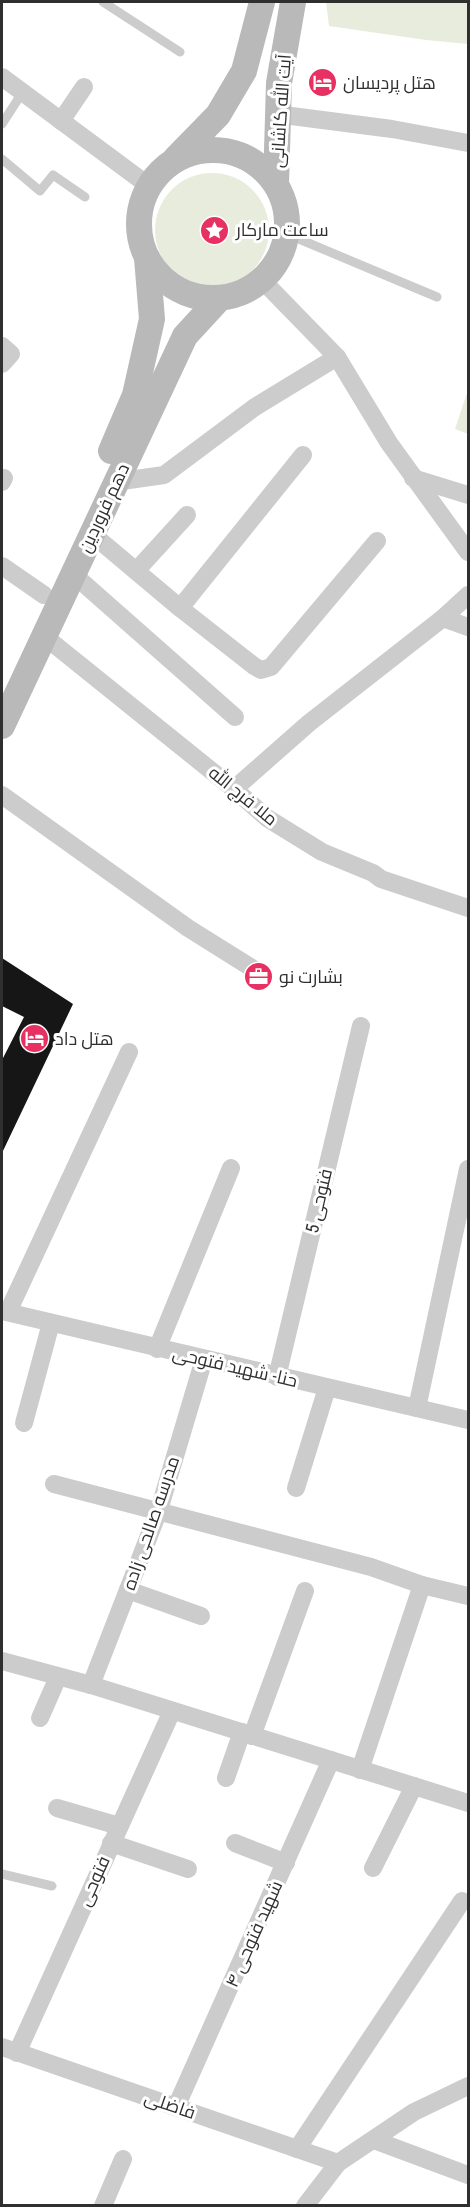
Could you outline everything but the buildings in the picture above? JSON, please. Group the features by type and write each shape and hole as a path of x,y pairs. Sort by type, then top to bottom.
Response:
{"main road":[{"name":"آیت الله کاشانی","path":"173,161 218,115 244,71 262,2"},
{"name":"آیت الله کاشانی","path":"276,184 276,114 279,83 295,4"},
{"path":"200,151 229,151 255,163 276,184 285,208 286,234 278,260 263,280 249,289 220,298 191,295 165,281 147,258 140,234 140,209 149,186 173,161 200,151"},
{"name":"دهم فروردین","path":"2,685 135,395 152,319 147,258"},
{"name":"دهم فروردین","path":"2,726 185,336 220,298"}],"street":[{"path":"2,77 149,186"},
{"path":"61,122 84,87"},
{"path":"276,114 392,129 468,143"},
{"path":"263,280 338,357 389,444 468,552"},
{"path":"2,346 11,354 2,364"},
{"path":"115,482 164,475 255,407 338,357"},
{"path":"180,608 303,455"},
{"path":"413,478 468,495"},
{"path":"136,571 187,515"},
{"path":"92,534 180,608 261,670 271,668 377,541"},
{"path":"2,566 44,595"},
{"path":"73,574 235,717"},
{"path":"234,789 309,723 443,618 468,595"},
{"path":"443,618 468,627"},
{"name":"ملا فرج الله","path":"44,636 267,818 322,852 373,873 381,879 468,908"},
{"path":"2,795 188,928 258,972"},
{"name":"فتوحی 5","path":"277,1377 361,1026"},
{"path":"5,1312 129,1052"},
{"path":"157,1349 231,1167"},
{"path":"417,1408 468,1169"},
{"name":"حنا- شهید فتوحی","path":"5,1312 468,1420"},
{"path":"24,1423 51,1323"},
{"name":"مدرسه صالحی زاده","path":"91,1685 159,1510 204,1359"},
{"path":"296,1488 327,1388"},
{"path":"54,1484 371,1567 422,1585 468,1596"},
{"path":"360,1770 422,1585"},
{"path":"128,1590 201,1616"},
{"path":"226,1778 247,1734 306,1591"},
{"path":"2,1661 91,1685 468,1803"},
{"path":"40,1719 58,1677"},
{"name":"فتوحی","path":"9,2050 111,1843 172,1711"},
{"name":"شهید فتوحی ۴","path":"176,2107 331,1760"},
{"path":"374,1868 414,1786"},
{"path":"57,1808 119,1826"},
{"path":"111,1843 188,1869"},
{"path":"235,1843 285,1863"},
{"path":"297,2149 462,1901"},
{"name":"فاضلی","path":"9,2050 338,2163"},
{"path":"305,2205 338,2163 414,2112 468,2086"},
{"path":"374,2140 468,2175"},
{"path":"103,2205 123,2159"}],"lane":[{"path":"104,2 180,52"},
{"path":"2,124 22,93"},
{"path":"2,159 40,191 53,175 85,197"},
{"path":"286,234 437,297"},
{"path":"2,1874 52,1886"}],"shaded area":[{"path":"326,2 468,2 468,44 329,26"},
{"path":"212,173 234,178 252,190 264,208 269,230 264,252 252,270 234,282 212,287 190,282 172,270 160,252 155,230 160,208 172,190 190,178"},
{"path":"468,390 468,434 455,429"}],"place":[{"name":"هتل پردیسان","path":"322,83"},
{"name":"ساعت مارکار","path":"215,230"},
{"name":"بشارت نو","path":"258,977"},
{"name":"هتل داد","path":"34,1039"}]}
